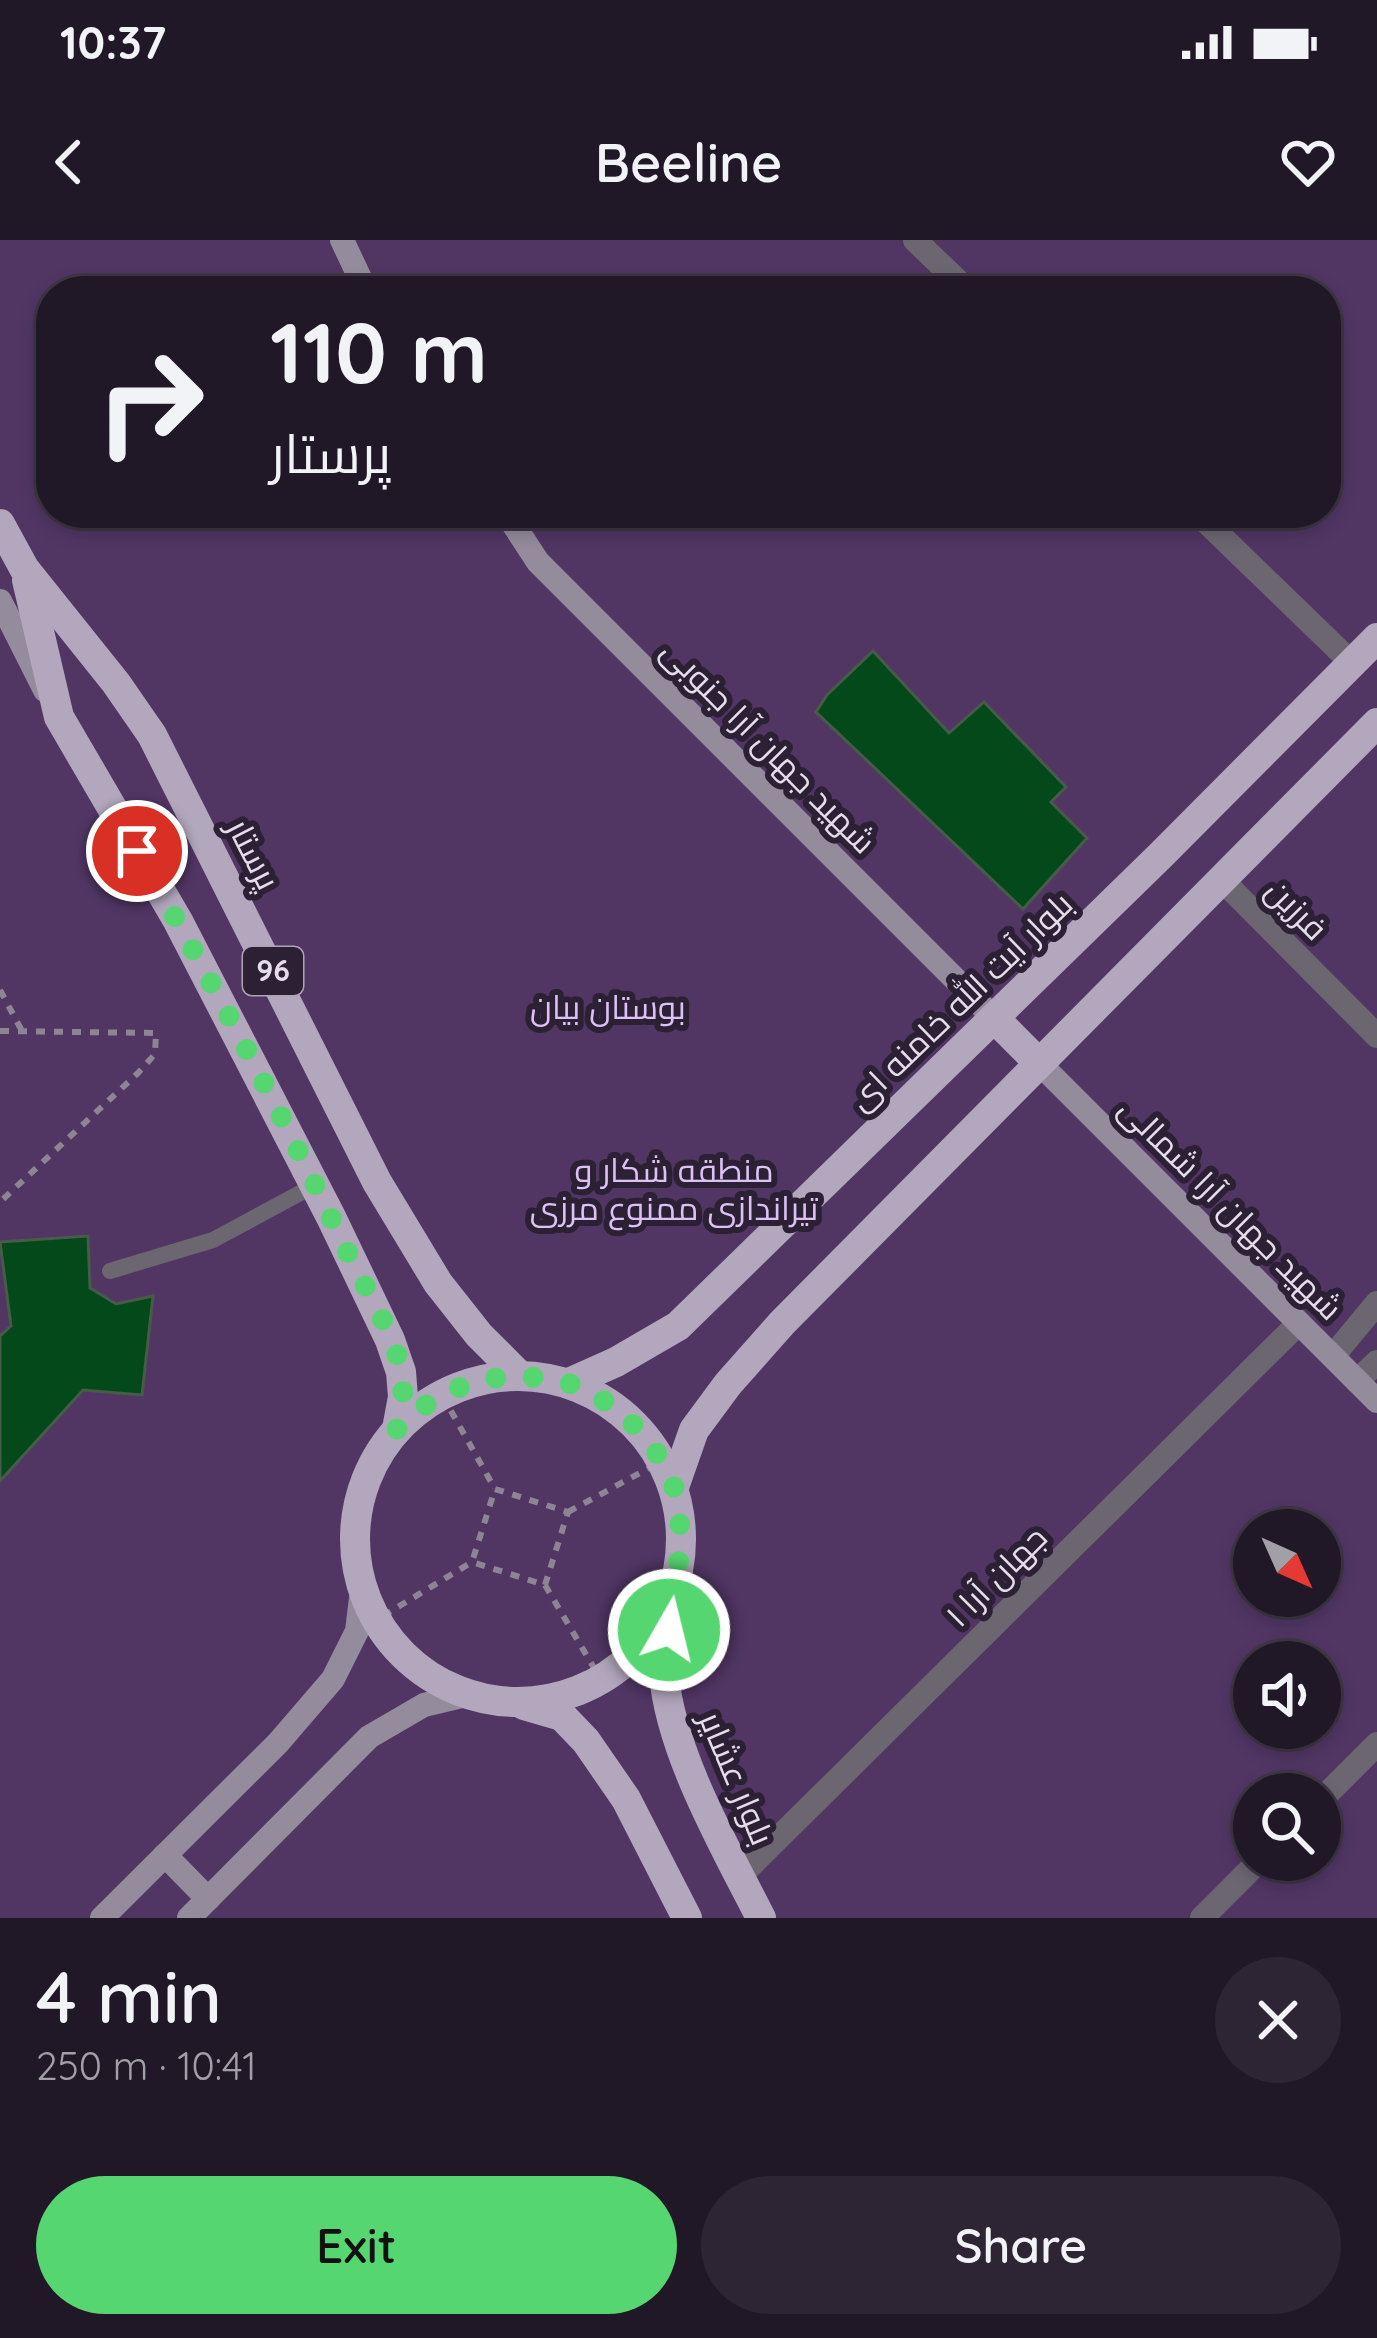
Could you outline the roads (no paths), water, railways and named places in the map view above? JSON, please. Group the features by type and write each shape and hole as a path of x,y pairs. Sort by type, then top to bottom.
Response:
{"main road":[{"name":"96","path":"0,524 24,568 58,717 178,921 390,1340 401,1372 403,1397 397,1429"},
{"name":"پرستار","path":"24,568 152,735 377,1182 438,1283 519,1375"},
{"name":"بلوار آیت الله خامنه ای","path":"569,1383 678,1326 1377,638"},
{"path":"667,1474 728,1384 782,1323 1377,723"},
{"path":"994,1018 1039,1063"},
{"path":"667,1474 651,1442 614,1406 569,1383 519,1375 474,1381 432,1400 397,1429 372,1464 358,1505 354,1548 362,1590 385,1635 421,1671 466,1695 562,1716 586,1741 626,1799 687,1918"},
{"name":"بلوار عشایر","path":"667,1474 682,1538 664,1671 673,1725 715,1828 761,1918"},
{"path":"518,1703 568,1695 614,1671 650,1635 674,1590"}],"street":[{"path":"342,240 359,276"},
{"path":"915,240 952,276"},
{"name":"شهید جهان آرا جنوبی","path":"516,528 538,562 994,1018"},
{"path":"1212,528 1352,663"},
{"path":"0,601 58,717"},
{"name":"فرزین","path":"1221,879 1377,1036"},
{"name":"شهید جهان آرا شمالی","path":"1039,1063 1377,1401"},
{"path":"1333,1356 1377,1303"},
{"name":"جهان آرا ۱","path":"740,1876 1299,1322"},
{"path":"1357,1381 1377,1362"},
{"path":"102,1918 278,1743 333,1679 357,1631 362,1590"},
{"path":"189,1918 369,1737 424,1705 466,1695"},
{"path":"1341,1780 1377,1744"},
{"path":"165,1855 208,1899"},
{"path":"1202,1918 1239,1881"}],"lane":[{"path":"110,1271 213,1240 315,1185"}],"park label":[{"name":"بوستان بیان","path":"608,1007"},
{"name":"منطقه شکار و تیراندازی ممنوع مرزی","path":"674,1189"}]}
